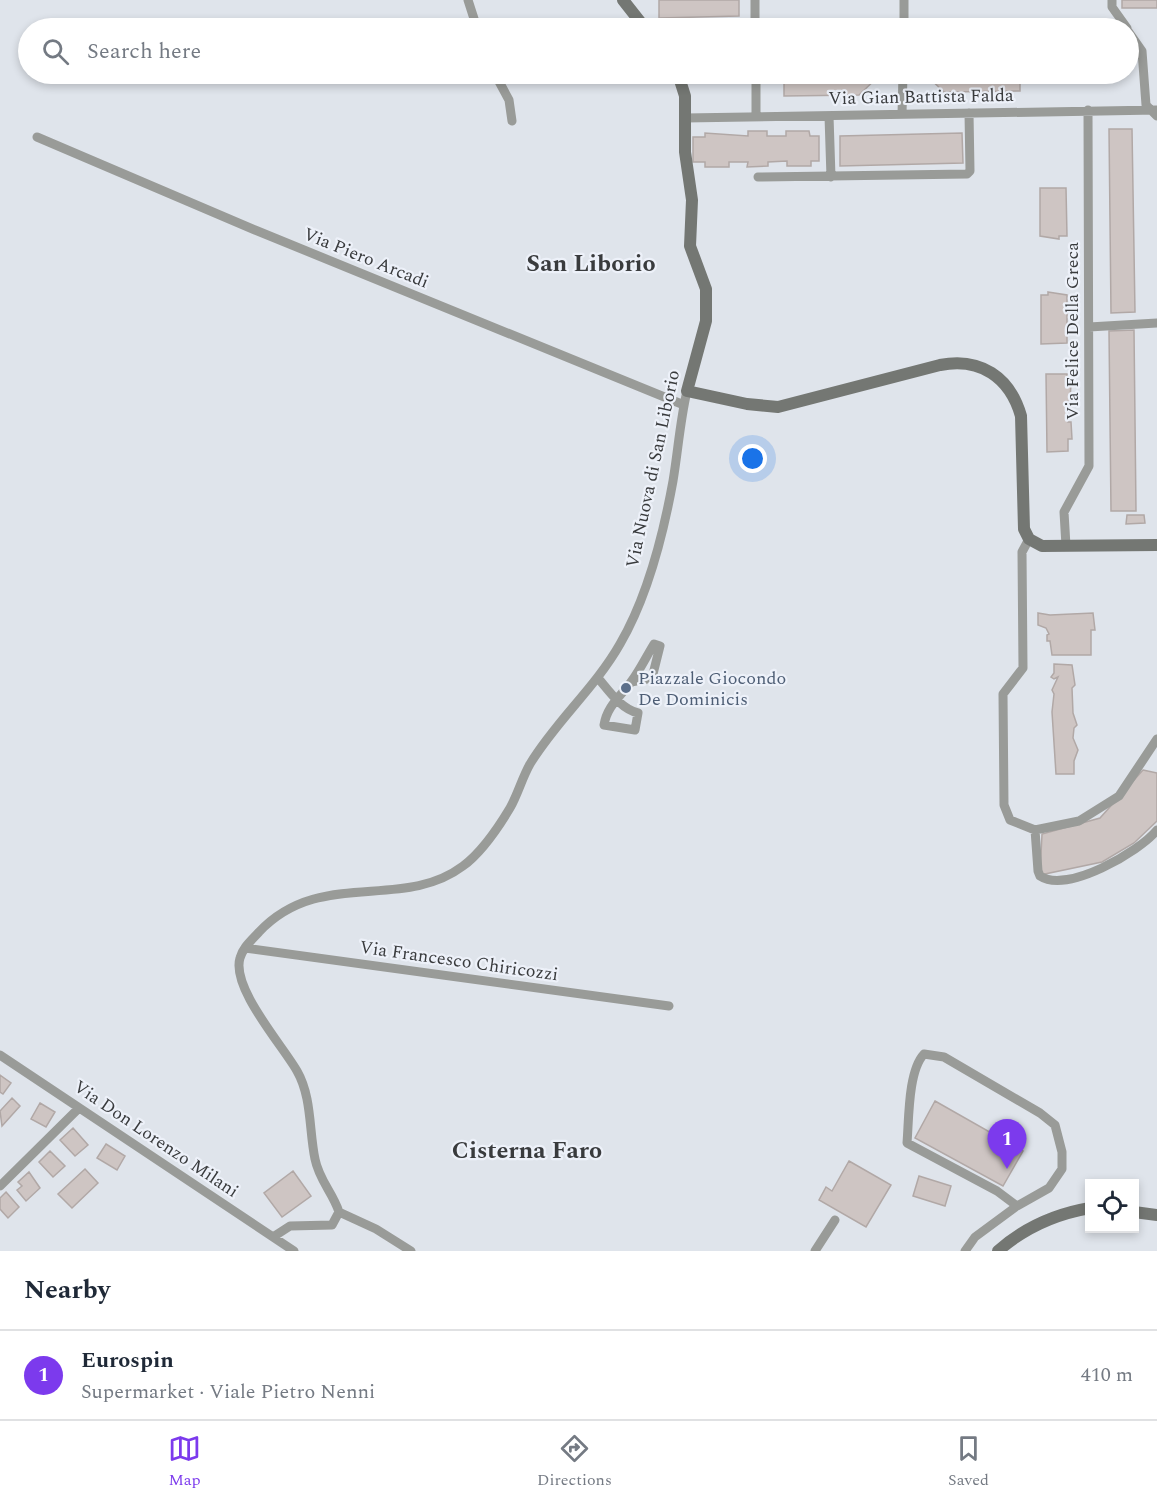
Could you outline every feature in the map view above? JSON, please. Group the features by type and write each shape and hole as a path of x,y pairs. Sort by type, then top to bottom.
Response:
{"street":[{"path":"468,0 474,18"},
{"path":"623,0 637,18"},
{"path":"755,0 755,18"},
{"path":"904,0 904,18"},
{"path":"1112,0 1112,7 1120,18"},
{"path":"1139,46 1142,51 1146,105 1156,112"},
{"path":"500,84 509,100 512,121"},
{"name":"Via Nuova di San Liborio","path":"245,948 266,925 298,904 332,893 434,883 464,866 488,840 511,807 529,766 553,731 598,678 621,643 647,583 672,483 687,391 706,321 706,289 690,246 692,200 685,152 685,96 681,84"},
{"path":"756,84 756,117"},
{"path":"902,114 903,84"},
{"name":"Via Gian Battista Falda","path":"685,118 1088,110 1156,112"},
{"name":"Via Felice Della Greca","path":"1066,546 1064,512 1089,466 1088,110"},
{"path":"758,177 967,174 970,171 969,113"},
{"path":"829,116 831,177"},
{"name":"Via Piero Arcadi","path":"37,137 266,235 684,405"},
{"path":"1089,327 1157,323"},
{"path":"687,391 747,404 778,407 956,362 987,369 1010,388 1021,417 1023,519 1024,529 1029,539 1042,546 1157,545"},
{"path":"1029,539 1022,552 1023,668 1004,693 1004,805 1010,820 1035,830 1079,821 1119,796 1157,739"},
{"path":"598,678 616,698 631,682"},
{"path":"1035,830 1038,872 1046,880 1091,873 1121,860 1157,830"},
{"path":"245,948 239,961 243,981 260,1018 298,1072 306,1097 319,1171 339,1212 376,1229 411,1251"},
{"name":"Via Francesco Chiricozzi","path":"245,948 669,1006"},
{"path":"965,1251 975,1237 1017,1206 1049,1188 1062,1169 1062,1152 1054,1125 1040,1113 944,1057 924,1054 918,1061 914,1072 907,1143 998,1191 1017,1206"},
{"name":"Via Don Lorenzo Milani","path":"0,1055 294,1251"},
{"path":"0,1186 79,1108"},
{"path":"998,1251 1023,1232 1048,1219 1085,1209"},
{"path":"273,1237 290,1226 332,1226 339,1212"},
{"path":"1139,1213 1157,1215"},
{"path":"815,1251 835,1220"}],"building":[{"path":"659,0 739,0 739,16 659,18"},
{"path":"1122,0 1157,0 1157,8 1122,8"},
{"path":"784,84 871,84 859,95 784,96"},
{"path":"936,84 1020,84 1020,91 944,92"},
{"path":"1109,129 1132,129 1135,312 1111,313"},
{"path":"748,131 767,131 767,136 786,136 786,131 809,131 810,136 819,136 819,161 811,161 811,166 787,166 787,161 768,162 768,166 747,167 748,162 729,162 729,167 705,167 705,162 693,162 693,137 705,137 705,133 748,136"},
{"path":"962,133 963,163 840,166 840,136"},
{"path":"1040,188 1066,188 1067,236 1059,236 1059,239 1040,236"},
{"path":"1048,292 1067,295 1067,343 1041,344 1041,295 1048,295"},
{"path":"1134,330 1136,511 1111,511 1109,331"},
{"path":"1046,374 1067,374 1067,386 1071,385 1068,422 1071,422 1072,439 1068,439 1068,451 1047,452"},
{"path":"1127,515 1144,515 1145,523 1126,524"},
{"path":"1038,613 1050,615 1093,613 1095,630 1091,630 1091,655 1052,655 1050,641 1047,641 1049,634 1046,628 1038,625"},
{"path":"1054,664 1072,665 1075,685 1072,688 1073,713 1077,725 1074,728 1073,738 1078,750 1074,761 1074,774 1056,774 1052,712 1054,694 1052,690 1058,677 1054,679 1051,677 1054,673"},
{"path":"1143,770 1157,773 1157,821 1134,843 1102,862 1040,875 1042,834 1100,818"},
{"path":"0,1075 11,1083 3,1094 0,1092"},
{"path":"12,1098 20,1106 2,1126 0,1111"},
{"path":"935,1101 1023,1151 1003,1186 915,1138"},
{"path":"40,1103 55,1112 46,1127 31,1119"},
{"path":"73,1128 88,1145 75,1156 60,1140"},
{"path":"106,1144 125,1156 117,1170 97,1158"},
{"path":"50,1151 65,1166 53,1177 39,1162"},
{"path":"849,1161 891,1185 866,1227 819,1200 826,1187 832,1191"},
{"path":"85,1169 98,1183 72,1208 58,1194"},
{"path":"293,1171 311,1196 282,1217 264,1193"},
{"path":"29,1172 40,1188 26,1201 17,1190 22,1186 18,1182"},
{"path":"919,1176 951,1186 945,1206 913,1196"},
{"path":"6,1192 19,1207 8,1218 0,1209 0,1198"}],"place":[{"name":"Piazzale Giocondo De Dominicis","path":"626,688"},
{"name":"Eurospin","path":"1007,1169"}],"district":[{"name":"San Liborio","path":"591,264"},
{"name":"Cisterna Faro","path":"527,1151"}]}
